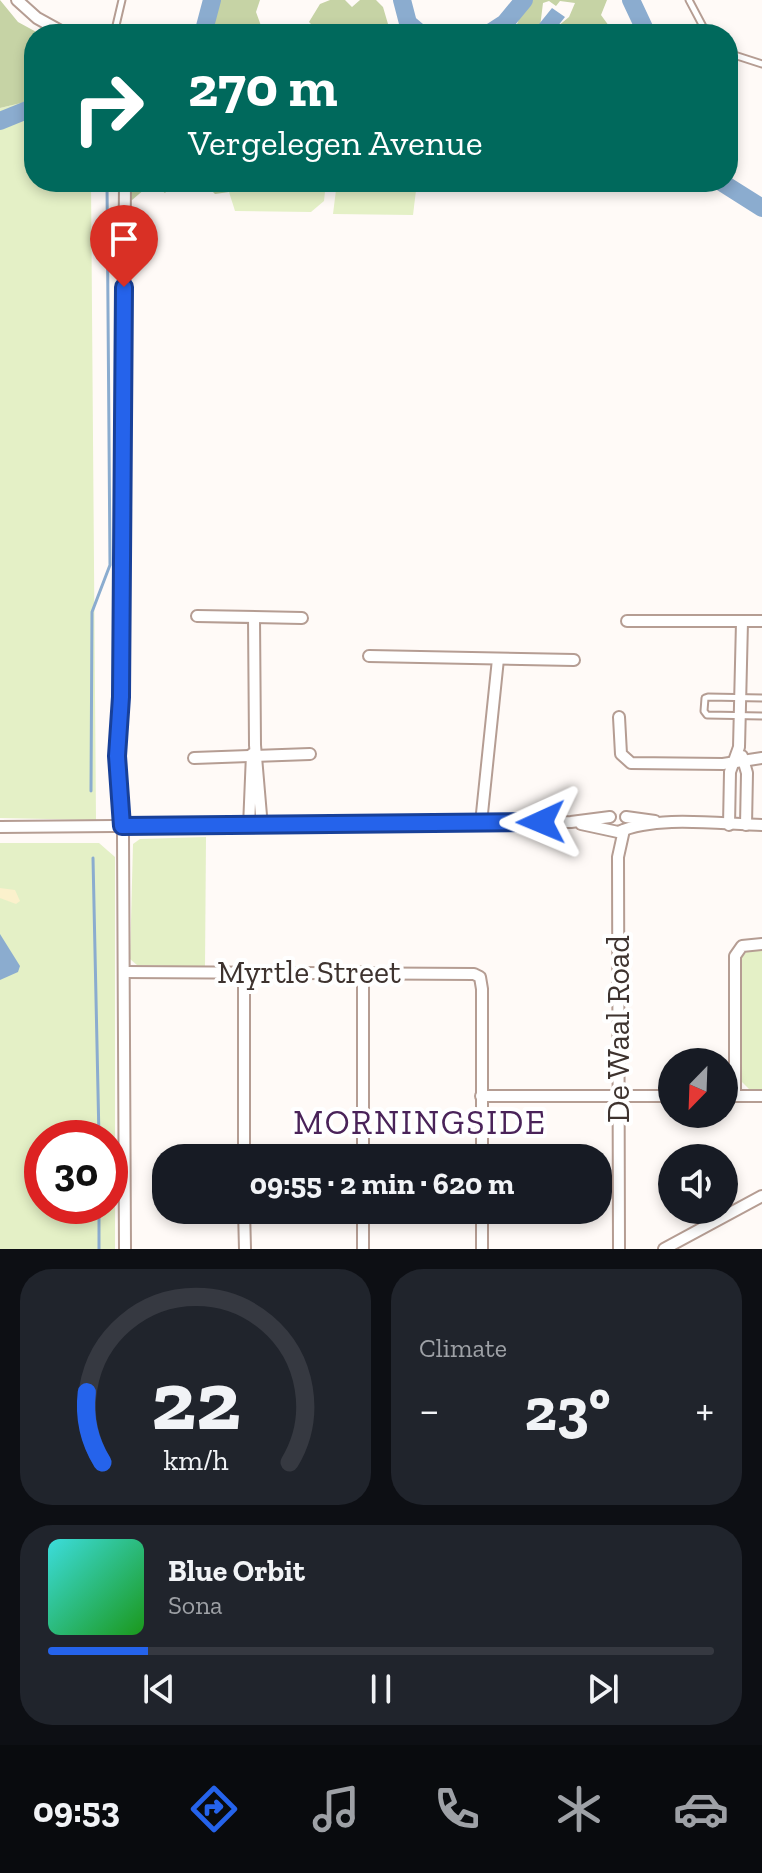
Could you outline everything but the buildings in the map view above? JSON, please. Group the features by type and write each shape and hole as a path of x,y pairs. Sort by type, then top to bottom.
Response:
{"street":[{"path":"17,0 48,24"},
{"path":"125,192 121,697 117,756 122,826 125,972 125,1249"},
{"path":"197,616 302,618"},
{"path":"249,827 255,745 254,618"},
{"path":"627,621 762,621"},
{"path":"729,825 730,772 738,761 741,716 742,622"},
{"path":"369,656 574,660"},
{"path":"481,823 498,659"},
{"path":"619,717 621,754 631,763 762,758"},
{"path":"194,758 310,754"},
{"path":"254,757 262,827"},
{"path":"738,761 747,773 746,825"},
{"path":"610,825 615,813 625,825"},
{"path":"0,827 571,822 762,825"},
{"name":"De Waal Road","path":"610,825 618,857"},
{"name":"De Waal Road","path":"619,1249 618,857 625,825"},
{"path":"732,1048 735,956 742,946 762,944"},
{"name":"Myrtle Street","path":"125,972 467,972 480,977 482,989 481,1096"},
{"path":"244,972 244,1144"},
{"path":"363,972 363,1144"},
{"path":"482,1144 481,1096 658,1096"},
{"path":"738,1096 762,1096"},
{"path":"664,1249 762,1196"},
{"path":"244,1224 245,1249"},
{"path":"363,1224 363,1249"},
{"path":"482,1224 482,1249"}],"lane":[{"path":"116,24 122,0"},
{"path":"689,0 702,24"},
{"path":"738,56 762,64"},
{"path":"762,698 706,698 704,711 707,715 762,716"}],"green space":[{"path":"0,0 24,25 24,102 0,108"},
{"path":"219,0 260,0 256,12 260,24 213,24"},
{"path":"345,0 352,7 360,0 376,0 383,7 388,24 311,24 309,22 320,4"},
{"path":"527,0 607,0 601,15 608,24 561,24 569,17 575,3 560,1 556,6 549,1 543,3 540,24 517,24"},
{"path":"24,102 24,192 91,192 96,820 0,818 0,108"},
{"path":"128,192 141,192 132,200 128,198"},
{"path":"229,192 325,192 324,201 311,212 235,211"},
{"path":"336,192 416,192 413,215 333,214"},
{"path":"206,837 205,967 137,965 130,959 133,844 140,839"},
{"path":"0,843 99,843 115,857 115,1120 24,1120 24,1224 115,1224 115,1249 0,1249"},
{"path":"748,950 762,950 762,1090 749,1089 741,1081 740,960"}],"sand":[{"path":"0,888 15,890 20,901 16,904 0,898"}],"water":[{"path":"552,8 565,17 559,24 539,24"},
{"path":"0,934 20,966 18,972 0,980"}],"waterway":[{"path":"206,24 212,0"},
{"path":"402,0 409,24"},
{"path":"503,24 524,0"},
{"path":"631,0 642,24"},
{"path":"0,121 24,111"},
{"path":"91,791 92,612 110,565 107,192"},
{"path":"737,192 762,208"},
{"path":"93,858 99,1120"},
{"path":"99,1224 99,1249"}],"district":[{"name":"MORNINGSIDE","path":"420,1122"}],"route":[{"path":"124,287 121,697 117,756 122,826 541,822"}]}
